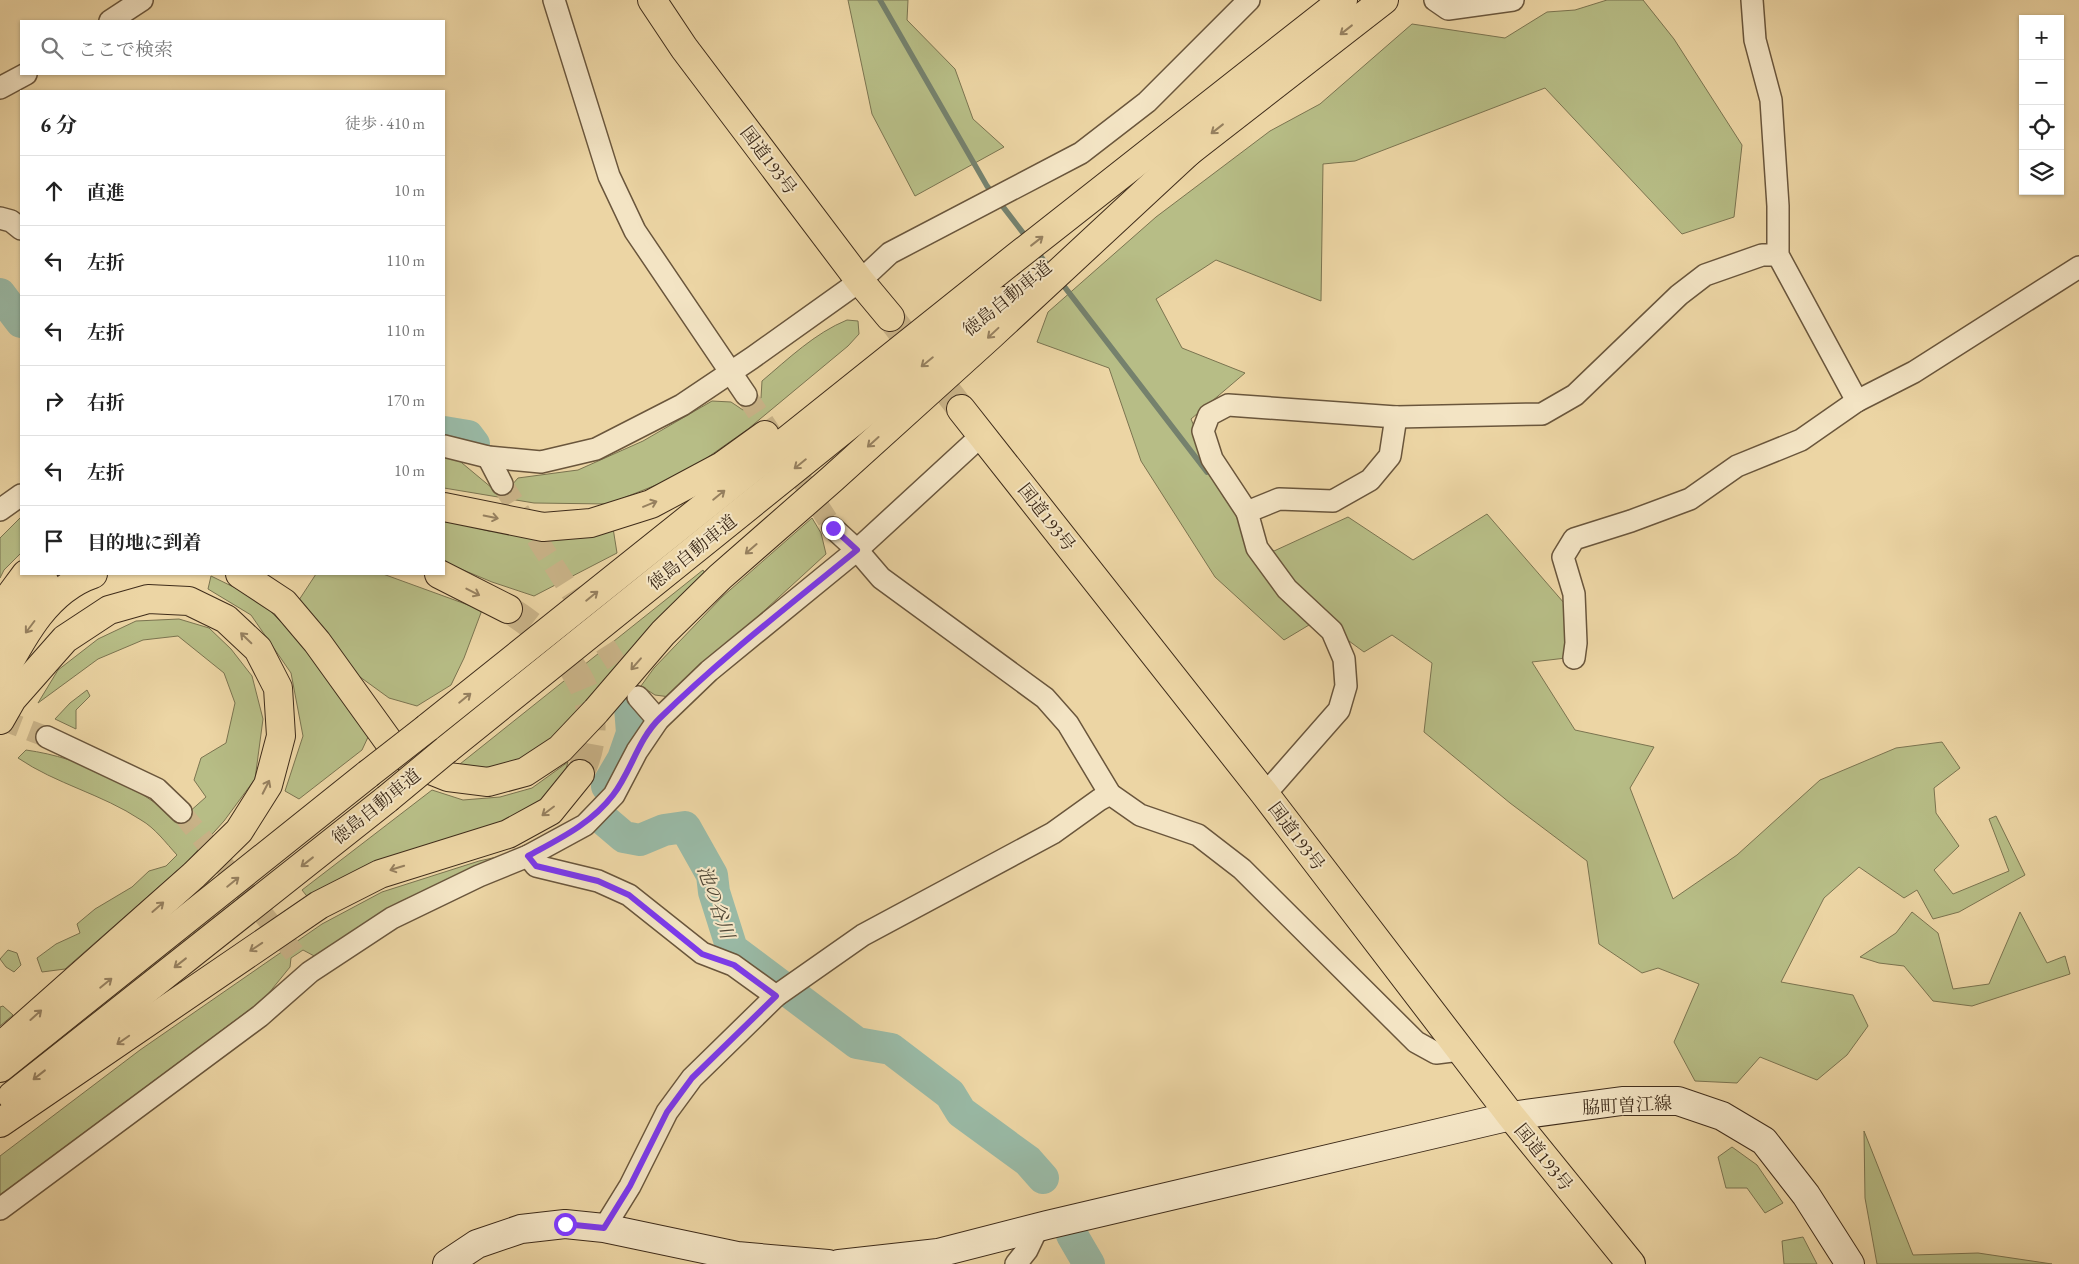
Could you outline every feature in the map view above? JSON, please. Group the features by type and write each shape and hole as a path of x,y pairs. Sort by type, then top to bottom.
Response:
{"highway":[{"name":"国道193号","path":"652,0 684,48 860,281 890,317"},
{"name":"徳島自動車道","path":"0,1068 1015,258 1343,0"},
{"name":"徳島自動車道","path":"0,1106 446,750 1196,145 1384,0"},
{"path":"242,575 284,603 317,642 389,742 413,762 448,777 488,782 525,772 560,749 596,711 663,633 720,577 960,363 1196,145"},
{"path":"445,507 543,527 591,523 651,504 722,466 1015,258"},
{"name":"国道193号","path":"961,409 1264,793 1510,1116 1631,1264"},
{"path":"0,619 9,597 25,575"},
{"path":"0,637 14,615 46,582 57,575"},
{"path":"0,679 22,638 48,603 83,577 90,575"},
{"path":"441,575 508,610"},
{"path":"0,720 12,699 65,639 108,610 148,599 189,601 226,618 258,649 278,688 281,736 268,785 239,831 194,875 0,1048"},
{"path":"0,1123 319,904 380,874 508,834 550,811 580,774"}],"street":[{"path":"112,20 142,0"},
{"path":"554,0 609,176 635,231 746,395"},
{"path":"445,446 488,457 541,462 596,449 682,405 860,281 890,254 1081,153 1147,102 1249,0"},
{"path":"1442,5 1513,0"},
{"path":"1752,0 1755,40 1771,100 1778,206 1778,256 1857,400"},
{"path":"0,88 24,75"},
{"path":"0,218 11,221 20,228"},
{"path":"1264,793 1339,710 1346,686 1344,659 1332,631 1288,590 1257,548 1247,512 1212,459 1202,431 1209,415 1228,405 1396,417 1542,414 1576,395 1679,295 1705,275 1762,255 1778,256"},
{"path":"1574,658 1576,643 1574,594 1563,557 1574,539 1631,521 1690,499 1737,466 1801,440 1857,400 1914,372 2079,267"},
{"path":"1247,512 1279,500 1333,501 1370,480 1390,456 1396,417"},
{"path":"0,1209 260,1016 305,966 392,918 479,876 528,856 585,825 614,795 637,751 658,720 709,671 857,550 982,435"},
{"path":"488,457 502,484"},
{"path":"0,510 20,495"},
{"path":"833,528 857,550 881,578 1045,698 1068,724 1110,794 1140,816 1198,835 1242,869 1416,1042 1436,1053 1460,1050"},
{"path":"638,697 658,720"},
{"path":"47,737 157,789 181,812"},
{"path":"604,1228 630,1186 667,1112 692,1078 782,992 863,935 1053,833 1110,794"},
{"path":"528,856 536,866 598,881 629,895 702,954 734,965 782,992"},
{"name":"脇町曽江線","path":"839,1264 938,1253 1038,1227 1510,1116 1622,1101 1678,1101 1722,1116 1764,1141 1806,1195 1850,1264"},
{"path":"448,1264 478,1244 521,1229 565,1224 604,1228 737,1256 828,1264"},
{"path":"1016,1264 1027,1250 1038,1227"}],"green space":[{"path":"848,0 908,0 907,20 955,69 973,119 1004,147 915,196 872,114"},
{"path":"1607,0 1643,0 1674,39 1742,145 1734,217 1682,234 1545,88 1355,161 1323,164 1321,301 1216,260 1156,299 1182,348 1245,373 1191,419 1224,498 1274,551 1348,517 1413,560 1487,514 1577,618 1566,658 1532,662 1575,730 1654,747 1630,788 1673,899 1737,855 1820,780 1896,748 1942,742 1960,768 1934,788 1936,813 1959,846 1934,870 1953,894 2009,871 1989,819 1996,816 2025,875 1959,912 1933,919 1917,890 1904,898 1859,867 1824,898 1781,982 1853,995 1868,1026 1847,1055 1817,1080 1760,1057 1737,1083 1695,1081 1674,1042 1699,984 1658,968 1642,973 1599,944 1587,861 1510,803 1424,732 1432,663 1392,635 1364,652 1319,619 1284,640 1215,577 1141,461 1109,368 1037,342 1048,312 1156,217 1270,131 1320,104 1412,24 1505,38 1547,12 1575,10"},
{"path":"847,320 858,321 859,334 848,346 748,429 684,474 608,504 534,503 445,488 445,457 456,458 492,488 511,486 518,478 578,470 643,441 712,401 731,402 743,410 761,398 762,381 792,355 835,325"},
{"path":"20,518 20,554 4,570 0,578 0,538"},
{"path":"812,518 821,533 826,554 670,697 655,695 641,686 654,668 722,597"},
{"path":"445,520 489,531 555,537 613,528 617,553 534,596 492,582 445,562"},
{"path":"703,570 706,575 571,725 526,760 492,769 470,771 460,764"},
{"path":"315,575 386,575 482,610 464,658 451,685 417,706 389,698 356,674 299,600"},
{"path":"211,576 258,599 312,653 369,735 362,750 299,799 285,791 303,736 291,673 251,615 208,589"},
{"path":"179,619 209,628 231,649 252,676 263,719 255,779 224,821 187,862 65,969 42,972 37,958 56,944 80,933 77,924 95,909 132,887 149,871 166,866 177,855 156,831 146,823 111,803 48,775 18,758 26,750 68,759 88,766 145,796 179,821 206,797 194,780 201,758 226,743 235,703 224,673 178,636 143,640 98,659 38,703 58,670 98,639 136,621"},
{"path":"87,690 90,696 76,710 76,729 55,719 70,703"},
{"path":"568,762 562,782 537,806 491,828 310,900 302,890 432,790 463,800 500,797 532,788"},
{"path":"506,855 399,902 318,958 303,950 291,958 290,967 264,999 0,1195 0,1156 140,1050 322,924 382,892 479,861"},
{"path":"1912,912 1938,933 1953,989 1989,984 2020,912 2047,963 2065,956 2070,974 1972,1006 1933,1001 1904,966 1879,963 1860,957 1896,933"},
{"path":"8,950 17,953 21,965 14,972 6,967 0,959"},
{"path":"3,1006 13,1015 0,1026 0,1007"},
{"path":"1864,1131 1913,1255 1978,1253 2052,1264 1877,1264 1865,1198"},
{"path":"1732,1147 1757,1165 1783,1203 1765,1213 1747,1188 1726,1188 1718,1157"},
{"path":"1803,1237 1817,1264 1784,1264 1782,1241"}],"waterway":[{"path":"880,0 987,186 1027,238"},
{"path":"1036,250 1051,270"},
{"path":"1060,281 1207,472"},
{"name":"池の谷川","path":"0,294 20,321"},
{"name":"池の谷川","path":"445,432 468,436 474,444"},
{"name":"池の谷川","path":"607,786 623,759 632,733 630,707"},
{"name":"池の谷川","path":"604,820 624,837 640,840 664,830 685,827 712,875 714,892 732,949 857,1043 891,1049 950,1094 961,1112 1028,1161 1043,1178"},
{"name":"池の谷川","path":"1072,1235 1089,1264"}],"tunnel":[{"path":"890,317 961,409"},
{"path":"746,395 833,528"},
{"path":"502,484 632,688"},
{"path":"508,609 530,624 549,641 566,659 579,679 588,700 592,723 589,748 580,774"},
{"path":"0,719 47,737"},
{"path":"181,812 299,959"}],"route":[{"path":"565,1224 604,1228 630,1186 667,1112 692,1078 776,996 734,965 702,954 629,895 598,881 536,866 528,856 585,825 614,795 637,751 658,720 709,671 857,550 833,528"}]}
